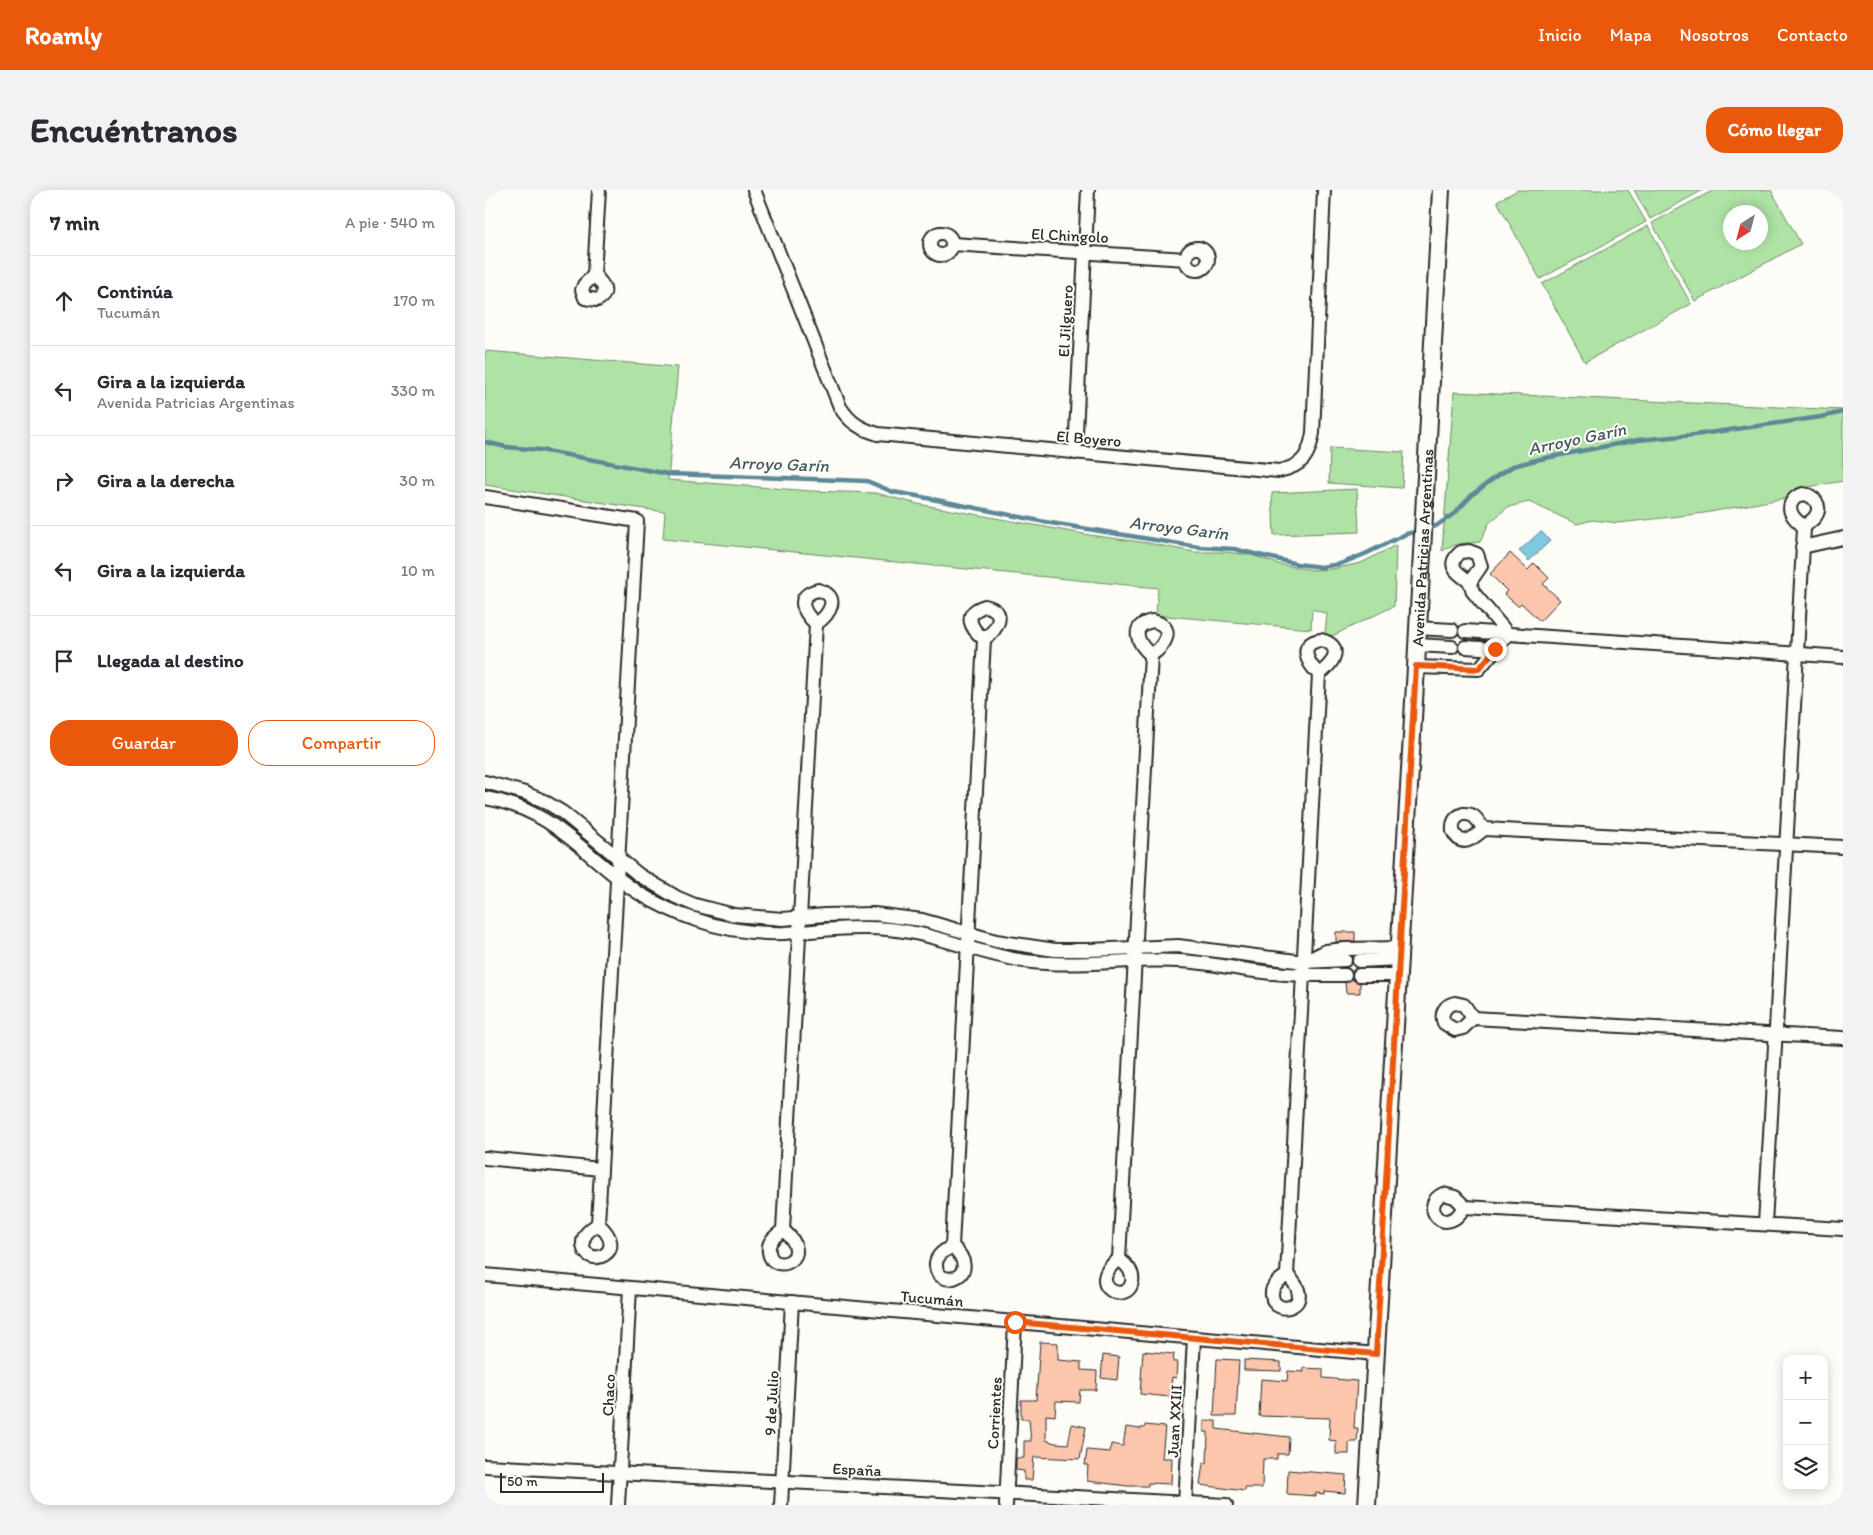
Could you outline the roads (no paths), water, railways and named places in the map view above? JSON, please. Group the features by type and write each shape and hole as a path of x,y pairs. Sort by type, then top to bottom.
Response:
{"street":[{"path":"594,275 599,190"},
{"name":"El Boyero","path":"754,190 840,407 848,419 861,429 878,434 1279,471 1292,468 1302,461 1309,452 1313,433 1324,190"},
{"name":"El Jilguero","path":"1075,453 1088,190"},
{"name":"Avenida Patricias Argentinas","path":"1367,1505 1416,666 1441,190"},
{"name":"El Chingolo","path":"952,244 1085,251 1186,259"},
{"path":"485,497 637,521 598,1224"},
{"path":"1765,1224 1804,528"},
{"path":"1803,547 1843,538"},
{"path":"1470,582 1473,592 1508,634"},
{"path":"783,1230 816,624"},
{"path":"1417,628 1452,630"},
{"path":"1465,631 1843,657"},
{"path":"1416,666 1479,669 1508,634"},
{"path":"952,1246 984,639"},
{"path":"1417,645 1495,649"},
{"path":"1119,1259 1151,655"},
{"path":"1287,1275 1319,674"},
{"path":"485,782 525,793 544,801 583,828 639,875 676,897 695,905 734,915 760,918 852,913 882,914 922,920 996,941 1055,950 1178,946 1304,962 1345,960"},
{"path":"485,798 528,810 545,819 581,845 637,892 695,920 733,929 759,932 799,932 874,928 921,934 995,955 1054,964 1089,965 1186,961 1303,976 1345,976"},
{"path":"1484,829 1843,847"},
{"path":"1304,962 1326,951 1345,949 1399,961"},
{"path":"1359,961 1399,961"},
{"path":"1359,975 1399,961"},
{"path":"1473,1018 1843,1038"},
{"path":"485,1158 601,1169"},
{"path":"1465,1207 1843,1229"},
{"name":"Tucumán","path":"485,1275 1376,1354"},
{"name":"Chaco","path":"618,1505 629,1288"},
{"name":"9 de Julio","path":"781,1505 792,1302"},
{"name":"Corrientes","path":"1006,1499 1015,1322"},
{"name":"Juan XXIII","path":"1185,1504 1194,1338"},
{"name":"España","path":"485,1466 783,1482 1006,1499 1227,1505"}],"water":[{"path":"1541,531 1550,541 1529,561 1519,551"}],"waterway":[{"name":"Arroyo Garín","path":"1426,529 1436,526 1455,513 1473,494 1513,466 1638,440 1694,435 1821,417 1843,412"},
{"name":"Arroyo Garín","path":"485,442 506,447 541,450 668,474 867,481 893,492 1045,522 1198,547 1234,549 1297,564 1321,567 1340,564 1406,534 1419,531"}]}
